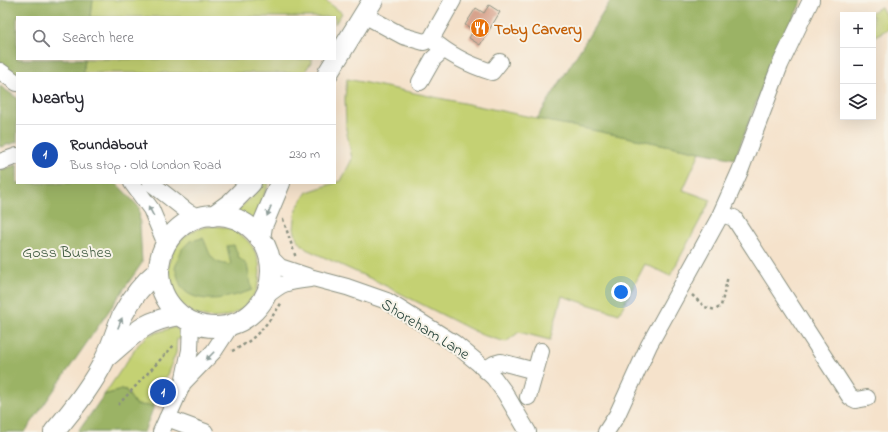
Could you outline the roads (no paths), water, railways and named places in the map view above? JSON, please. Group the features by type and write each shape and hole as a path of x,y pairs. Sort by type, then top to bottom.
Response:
{"main road":[{"path":"329,72 369,7"},
{"path":"207,217 231,203 250,184"},
{"path":"264,247 251,229 238,221 223,216 207,217 190,222 179,229 165,242 158,261 158,271 164,294 170,305 185,318 202,326 216,327 231,325 250,315 265,297 270,282 270,266 264,247 262,226 280,184"},
{"path":"54,432 67,417 105,359 122,316 130,302 143,285 158,271"},
{"path":"105,359 145,325 160,319 185,318"}],"street":[{"path":"369,7 403,36 424,42 431,39 454,0"},
{"path":"606,432 618,416 649,345 721,214 740,171 780,65 810,0"},
{"path":"431,39 443,50 473,66 492,72 500,62"},
{"path":"420,82 434,60 443,50"},
{"path":"0,71 16,82"},
{"path":"0,162 16,156"},
{"path":"133,184 150,209 165,242"},
{"path":"152,184 188,212 207,217"},
{"path":"721,214 734,218 850,397 856,400 867,398"},
{"name":"Shoreham Lane","path":"264,247 280,267 347,287 387,301 454,343 494,378 505,393 528,432"},
{"name":"Shoreham Lane","path":"265,297 279,286 287,282 313,278"},
{"path":"185,318 190,350 183,383 164,425 205,432"},
{"path":"183,383 214,351 231,325"},
{"path":"528,397 541,351"},
{"path":"485,370 494,364 501,362 535,371"}],"place":[{"name":"Toby Carvery","path":"480,28"},
{"name":"Roundabout","path":"163,392"}],"park label":[{"name":"Goss Bushes","path":"67,251"}]}
